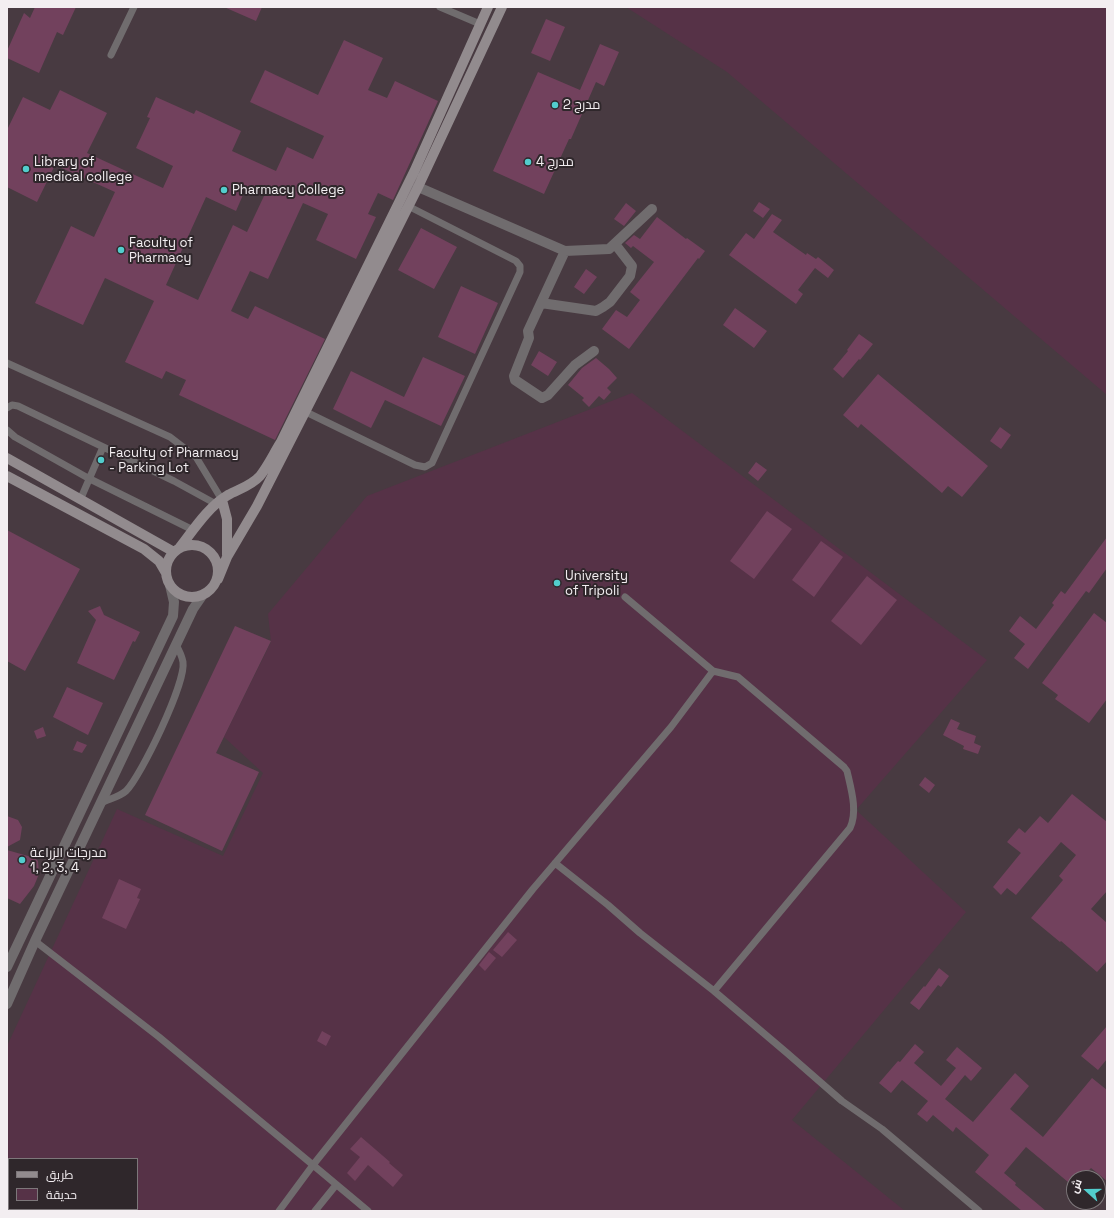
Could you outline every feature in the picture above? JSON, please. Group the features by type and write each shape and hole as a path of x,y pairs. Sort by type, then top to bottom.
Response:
{"street":[{"path":"166,573 170,558 206,514 228,495 250,484 260,476 281,442 414,172 488,7"},
{"path":"7,1004 34,941 193,609 202,596 212,589 227,557 257,506 306,412 418,187 502,7"},
{"path":"418,187 565,251 609,248 652,210"},
{"path":"541,303 596,311 610,302 630,276 632,266 615,244"},
{"path":"565,251 528,331 529,338 514,376 515,380 542,398 548,395 575,365 594,351"},
{"path":"7,458 177,549 195,545 202,546 209,550 217,562 219,571 218,578"},
{"path":"7,476 144,549 159,561 166,573 174,602 173,616 10,956 7,967"},
{"path":"219,502 227,519 227,557"},
{"path":"170,586 179,594 190,597 202,596"}],"lane":[{"path":"111,55 134,7"},
{"path":"440,7 480,24"},
{"path":"306,412 415,465 425,467 432,463 520,272 520,266 516,261 408,206"},
{"path":"7,363 170,437 196,457 219,502"},
{"path":"7,408 12,405 18,406 199,494 219,502"},
{"path":"7,430 15,437 88,478 193,530"},
{"path":"81,498 88,478 103,447"},
{"path":"625,597 713,671 738,678 847,771 854,802 853,822 850,828 714,991"},
{"path":"101,803 126,790 141,770 173,703 182,675 183,663 176,645"},
{"path":"279,1211 313,1165 438,1006 555,862 671,728 713,671"},
{"path":"555,862 608,905 640,934 714,991 787,1052 842,1101 882,1129 979,1211"},
{"path":"34,941 159,1037 368,1211"},
{"path":"316,1211 336,1185"}],"shaded area":[{"name":"University of Tripoli","path":"7,7 1107,7 1107,1211 7,1211"}],"green space":[{"path":"626,7 1107,7 1107,395 727,72"},
{"path":"632,393 987,660 856,810 966,912 792,1120 905,1211 7,1211 7,1046 117,809 223,856 263,773 224,737 271,642 268,614 367,496"}],"building":[{"path":"35,7 76,7 63,35 57,32 39,73 7,58 7,51 24,13 30,18"},
{"path":"224,7 262,7 256,21"},
{"path":"546,19 565,27 550,61 531,53"},
{"name":"Faculty of Pharmacy","path":"344,40 383,58 368,90 387,98 395,81 438,101 393,200 378,193 368,214 376,217 356,259 316,240 328,214 303,203 268,279 250,271 231,311 248,319 255,306 325,339 275,440 179,395 186,380 166,371 162,379 125,362 154,301 105,278 83,325 35,303 71,226 94,237 115,192 55,165 37,202 7,187 7,130 23,97 50,110 60,90 107,113 87,153 163,188 173,166 136,148 150,118 147,117 156,97 194,114 196,110 241,131 232,151 276,171 287,147 313,159 324,136 250,102 265,70 318,95","holes":["246,188 264,196 247,232 233,225 198,300 166,285 206,197 236,211"]},
{"path":"600,44 619,52 604,86 596,82 571,139 569,139 544,194 493,171 538,72 580,90"},
{"path":"759,202 770,209 763,218 753,211"},
{"path":"626,203 636,211 624,226 614,219"},
{"path":"772,214 782,220 773,232 806,255 807,253 816,259 818,257 834,270 828,278 815,268 798,290 803,294 796,304 729,255 746,233 754,239"},
{"path":"657,217 705,251 699,259 698,258 629,349 602,329 616,310 627,317 640,300 630,292 654,262 633,246 631,248 625,243 634,235 640,239"},
{"path":"421,228 457,247 434,289 398,270"},
{"path":"586,269 597,277 584,294 574,287"},
{"path":"461,286 498,303 475,354 438,337"},
{"path":"735,308 767,331 754,348 723,325"},
{"path":"859,334 873,344 843,378 833,369 848,351 847,350"},
{"path":"539,351 557,362 548,376 531,365"},
{"path":"423,357 465,376 441,426 385,400 371,428 333,409 351,371 404,397"},
{"path":"596,358 617,378 607,388 611,392 604,400 599,396 589,407 582,400 584,398 568,385 582,368"},
{"path":"878,374 988,466 962,497 948,486 942,493 861,424 858,428 843,415"},
{"path":"1000,427 1011,435 1001,449 990,441"},
{"path":"756,462 767,470 758,481 748,473"},
{"path":"767,511 792,529 754,579 730,561"},
{"path":"7,530 80,569 25,671 7,661"},
{"path":"1107,537 1107,568 1089,593 1086,591 1028,669 1014,658 1025,644 1009,631 1020,616 1036,629 1054,605 1052,603 1061,591 1065,594"},
{"path":"821,541 843,557 814,597 792,580"},
{"path":"867,576 897,600 861,645 831,621"},
{"path":"100,606 104,615 140,632 135,642 133,641 114,680 77,663 96,620 88,611"},
{"path":"1094,613 1107,623 1107,699 1089,723 1055,699 1058,695 1042,683"},
{"path":"235,626 271,641 216,753 259,772 222,851 145,815"},
{"path":"67,687 103,703 88,735 53,717"},
{"path":"951,719 960,723 957,729 976,736 974,743 981,746 978,754 963,749 964,746 943,735"},
{"path":"43,727 46,736 37,739 34,731"},
{"path":"77,741 87,745 82,753 73,750"},
{"path":"925,777 935,785 929,793 919,785"},
{"path":"1072,794 1107,822 1107,891 1091,909 1107,923 1107,961 1097,972 1031,918 1063,880 1059,876 1076,855 1061,842 1016,895 1007,888 1001,895 993,887 1021,853 1007,842 1019,828 1025,833 1040,816 1048,823"},
{"path":"7,816 18,820 22,827 20,840 7,847"},
{"name":"مدرجات الزراعة 1, 2, 3, 4","path":"7,850 35,858 38,861 39,874 34,886 20,904 7,898"},
{"path":"119,879 141,889 137,898 140,899 126,929 102,918"},
{"path":"508,932 517,940 502,957 493,950"},
{"path":"489,952 496,958 485,971 479,965"},
{"path":"939,968 949,976 941,987 938,985 919,1010 910,1003 924,986 925,987"},
{"path":"1107,1026 1107,1059 1098,1070 1081,1056"},
{"path":"322,1031 331,1036 326,1046 317,1041"},
{"path":"915,1044 924,1052 914,1063 941,1086 956,1068 946,1060 957,1047 982,1068 971,1081 965,1075 945,1099 973,1122 1015,1073 1029,1086 1010,1109 1043,1137 1092,1078 1107,1090 1107,1181 1106,1170 1093,1170 1091,1168 1089,1170 1066,1170 1066,1180 1026,1147 1004,1173 1016,1183 1015,1185 1046,1211 1022,1211 975,1172 989,1155 956,1127 953,1132 933,1115 927,1122 917,1114 928,1101 902,1080 891,1093 879,1083 898,1061 900,1062"},
{"path":"361,1137 403,1175 393,1187 368,1165 355,1181 347,1173 360,1157 350,1149"}],"place":[{"name":"مدرج 2","path":"555,105"},
{"name":"مدرج 4","path":"528,162"},
{"name":"Library of medical college","path":"26,169"},
{"name":"Pharmacy College","path":"224,190"},
{"name":"Faculty of Pharmacy","path":"121,250"},
{"name":"Faculty of Pharmacy - Parking Lot","path":"101,460"},
{"name":"University of Tripoli","path":"557,583"},
{"name":"مدرجات الزراعة 1, 2, 3, 4","path":"22,860"}]}
